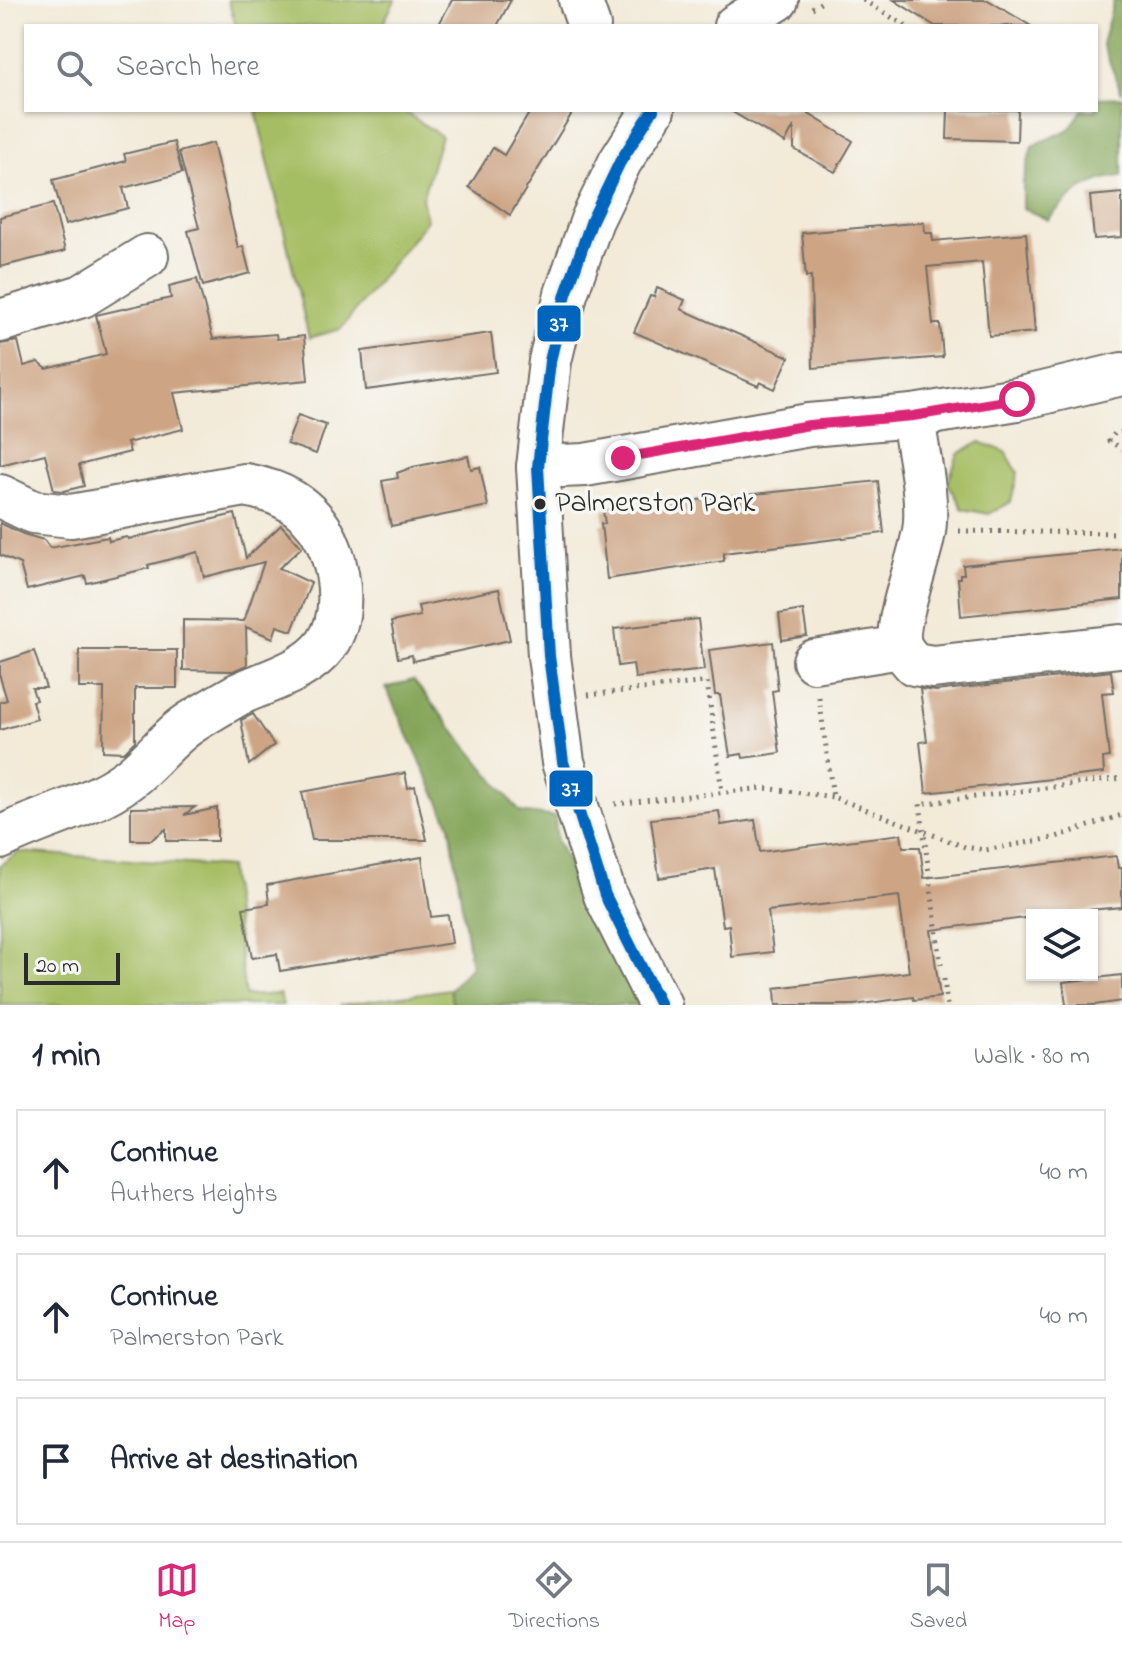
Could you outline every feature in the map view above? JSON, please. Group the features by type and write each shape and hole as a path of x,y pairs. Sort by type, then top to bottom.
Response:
{"street":[{"path":"580,0 588,24"},
{"path":"738,24 777,0"},
{"path":"652,112 620,162 592,220 566,294 550,361 538,467 549,656 563,762 605,895 660,1005"},
{"path":"0,321 82,296 147,256"},
{"path":"538,467 585,465 809,425 913,416 1017,399 1122,374"},
{"path":"913,416 926,493 924,530 922,550 898,627 901,647 914,664 933,667 1120,646"},
{"path":"0,496 33,512 71,516 245,485 269,489 292,500 310,514 324,533 334,561 340,606 328,643 313,659 237,695 191,722 126,781 88,801 0,838"},
{"path":"814,661 901,647"}],"path":[{"path":"863,0 903,24"},
{"path":"1122,432 1115,433 1109,441 1122,449"},
{"path":"924,530 1122,533"},
{"path":"814,661 833,797"},
{"path":"555,699 707,682 722,792"},
{"path":"941,965 920,804 1122,778"},
{"path":"577,812 605,805 764,788 833,797 965,847 985,850 1053,838 1122,815"},
{"path":"944,979 947,1005"}],"green space":[{"path":"228,0 395,0 383,24 235,24"},
{"path":"1114,0 1122,0 1122,93 1102,44"},
{"path":"1122,97 1122,176 1099,181 1080,190 1048,220 1023,208 1023,182 1032,146 1070,129 1081,112 1098,112 1098,98"},
{"path":"256,112 405,112 441,136 422,199 427,220 341,329 309,338"},
{"path":"980,442 1006,452 1018,473 1011,502 989,514 963,509 948,483 958,454"},
{"path":"413,680 520,812 555,817 557,841 638,1005 453,1005 450,989 471,966 450,825 386,688"},
{"path":"19,852 229,867 245,996 280,994 283,1005 0,1005 0,865"},
{"path":"450,989 453,1005 339,1005"}],"building":[{"path":"452,0 511,0 498,24 439,24"},
{"path":"894,0 988,0 1028,24 932,24"},
{"path":"530,112 573,112 510,215 469,187 493,148 504,155"},
{"path":"732,112 805,112 853,141 835,172 794,149 794,126 785,143"},
{"path":"948,112 1018,112 1017,141 947,139"},
{"path":"174,142 182,173 123,188 128,208 65,225 53,180 126,161 124,154"},
{"path":"213,143 238,248 243,246 250,273 203,286 188,231 199,228 179,152"},
{"path":"1122,193 1122,237 1094,239 1090,196"},
{"path":"53,204 65,251 0,267 0,217"},
{"path":"924,222 925,233 932,233 933,241 1026,233 1035,332 989,336 982,262 927,267 933,324 940,324 943,357 813,368 811,276 806,277 802,233"},
{"path":"197,279 213,339 276,334 277,339 304,336 308,380 174,393 183,429 127,443 130,452 79,465 84,486 54,490 45,454 0,465 0,344 18,341 24,366 38,362 47,369 106,354 96,315 171,298 169,286"},
{"path":"657,288 685,300 681,309 789,357 775,389 760,382 758,386 634,332 650,296 654,297"},
{"path":"491,333 496,372 366,390 362,351"},
{"path":"298,415 326,425 316,454 287,444"},
{"path":"468,456 471,469 480,467 488,506 391,526 382,481 398,478 397,473 413,467"},
{"path":"878,481 884,533 724,553 724,561 607,579 601,524 605,524 603,510"},
{"path":"235,514 246,558 281,525 302,547 279,568 311,583 292,631 277,626 273,638 246,627 247,665 233,671 183,670 183,620 244,621 264,562 204,577 198,552 87,583 85,576 27,590 20,564 0,555 0,523 44,540 50,548 108,537 109,541 128,539"},
{"path":"1122,548 1122,599 961,616 958,578 964,574 963,565"},
{"path":"499,589 510,640 413,661 412,655 398,658 391,622 420,616 418,606"},
{"path":"803,610 807,636 782,640 779,614"},
{"path":"698,619 704,670 635,678 633,664 618,666 614,629"},
{"path":"773,642 778,690 772,691 780,753 743,758 742,754 730,756 720,695 715,695 709,650"},
{"path":"79,650 177,650 177,688 135,688 135,741 124,752 103,751 104,688 79,688"},
{"path":"34,651 46,688 32,688 37,719 0,730 0,702 7,700 0,677 0,662"},
{"path":"1111,671 1114,692 1102,693 1109,757 1103,758 1104,773 926,793 920,742 927,741 920,689 936,691"},
{"path":"253,714 274,745 249,765 241,720"},
{"path":"405,773 408,788 415,786 427,840 312,840 302,792"},
{"path":"195,807 184,815 217,808 217,841 166,841 166,829 151,840 131,840 131,808"},
{"path":"719,811 721,825 755,820 760,852 901,834 903,847 920,847 924,878 1116,856 1118,868 1122,868 1122,907 1026,909 1026,918 931,930 940,997 914,1000 913,997 854,1005 776,1005 775,988 909,972 899,896 768,911 773,952 732,957 729,925 723,926 715,869 659,878 651,819"},
{"path":"422,857 431,917 448,915 452,943 280,971 277,954 252,958 243,908 269,904 267,885"},
{"path":"1122,975 1122,1001 1066,1005 1063,982 1098,981 1098,978"}],"transit line":[{"name":"37","path":"652,112 620,162 592,220 566,294 550,361 538,467 549,656 563,762 605,895 660,1005"}],"place":[{"name":"Palmerston Park","path":"540,504"}],"route":[{"path":"623,458 809,425 913,416 1017,399"}]}
